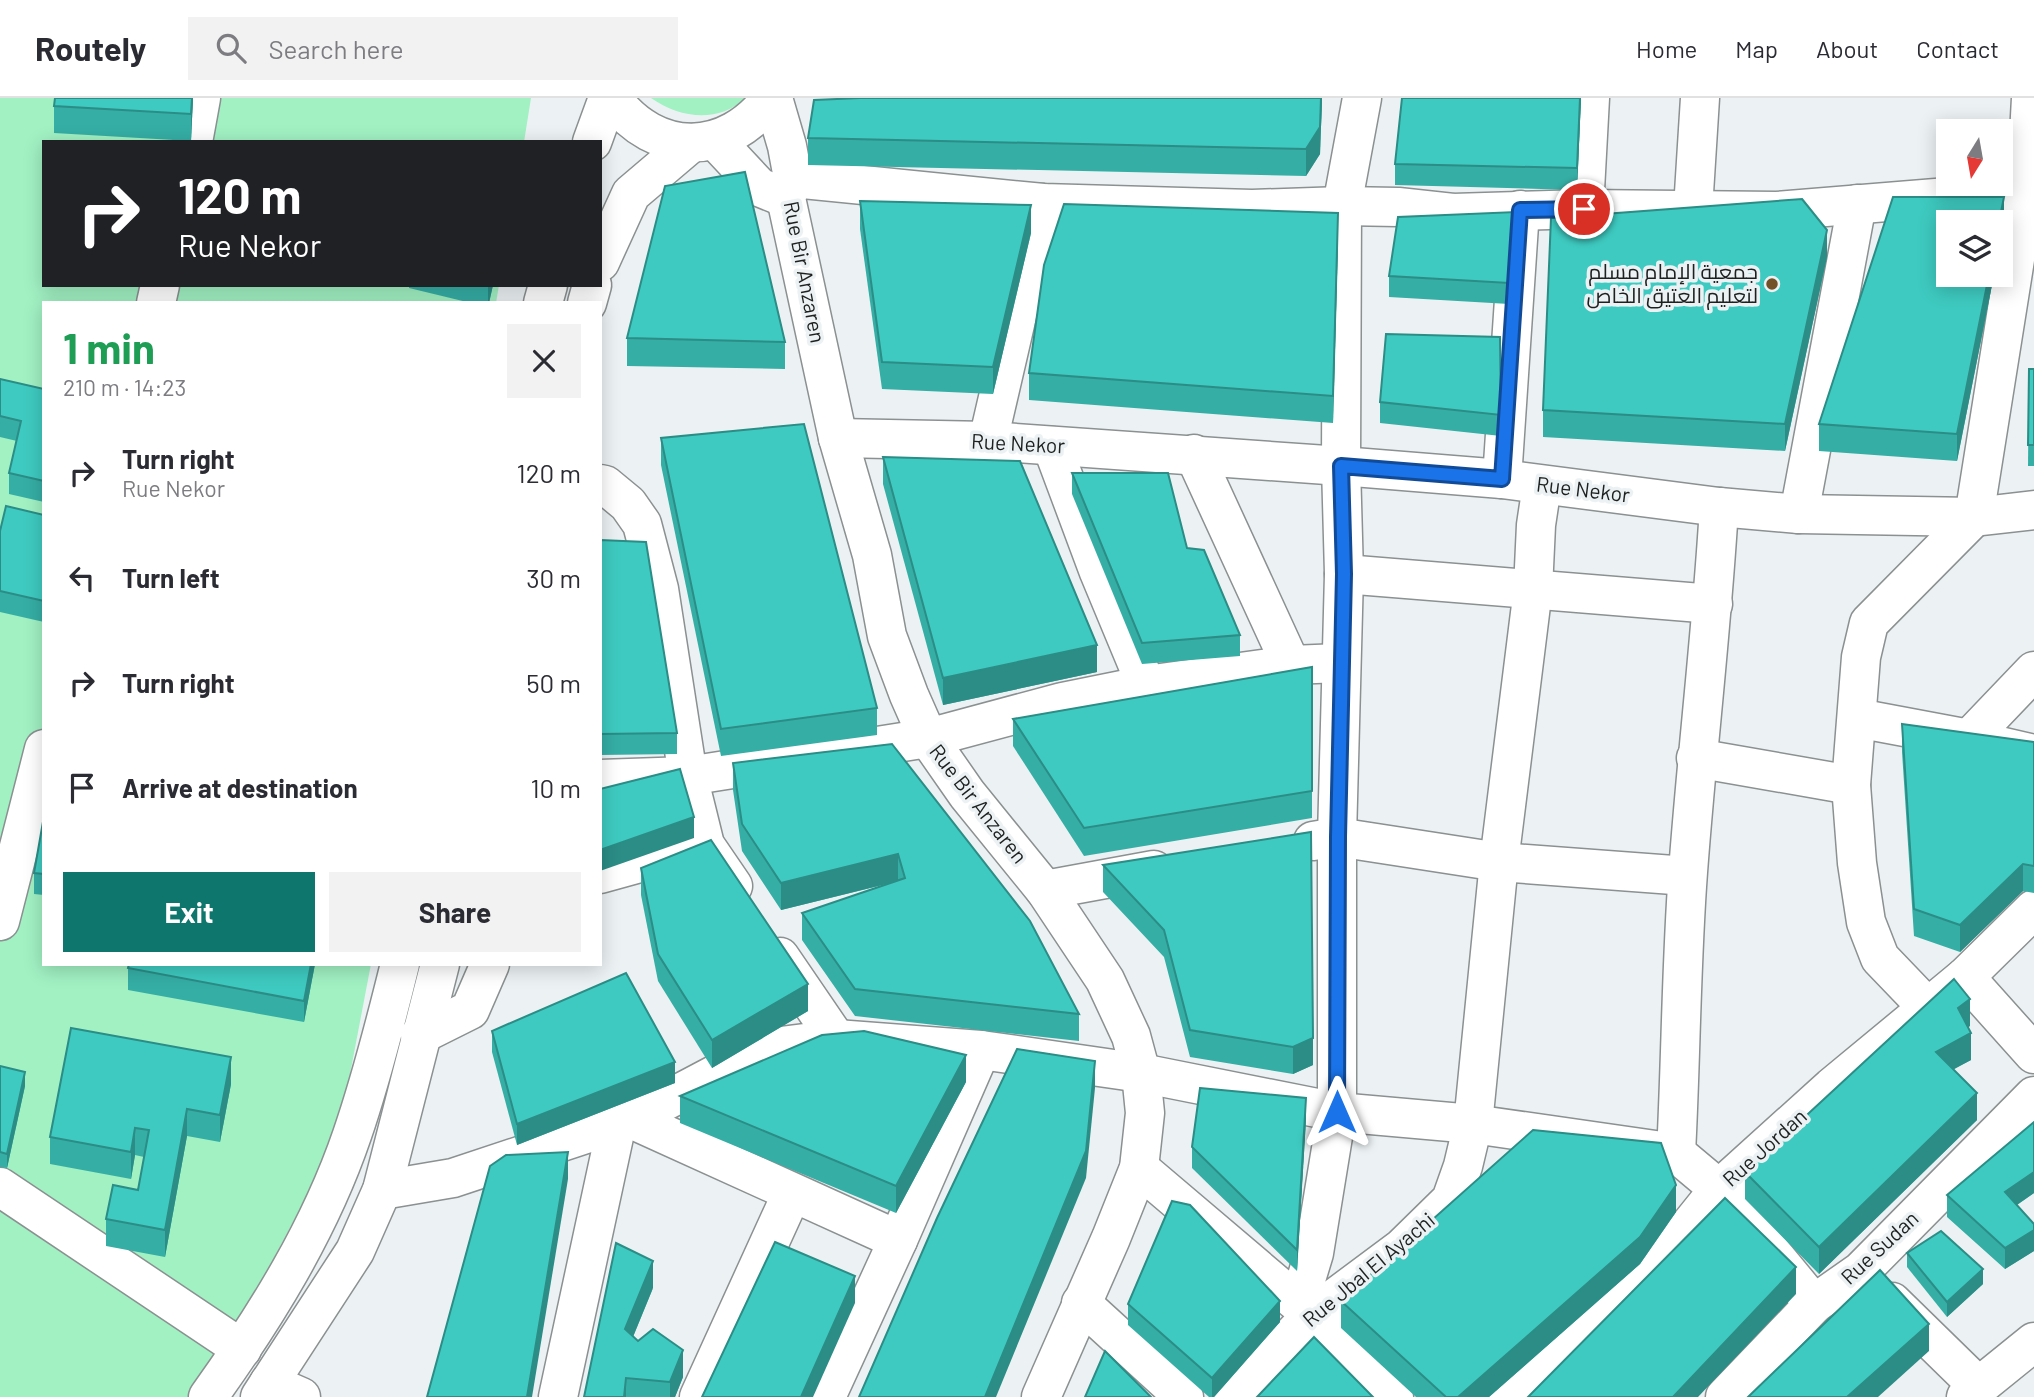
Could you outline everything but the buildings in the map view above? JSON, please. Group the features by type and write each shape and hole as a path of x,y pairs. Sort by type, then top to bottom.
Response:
{"main road":[{"path":"193,140 201,98"},
{"path":"593,140 610,98 644,130 666,140 703,141 733,134 748,124 772,98"},
{"name":"Rue Bir Anzaren","path":"772,98 787,146 790,188 838,438 872,555 887,636 928,738 967,794 1045,890 1105,980 1131,1036 1141,1073 1145,1113 1139,1168 1041,1397"},
{"path":"1306,1309 1337,1112 1340,663 1344,574 1341,466 1342,206 1362,98"},
{"path":"1584,209 1590,98"},
{"path":"1693,209 1700,98"},
{"path":"1927,1007 1880,958 1866,922 1857,863 1851,785 1861,657 1869,623 1974,517 2030,190 2031,98"},
{"path":"703,141 759,187 1043,203 1252,209 1398,207 1453,213 1584,209 1693,209 1738,212 2030,190"},
{"path":"602,258 631,194 703,141"},
{"path":"988,441 1043,203"},
{"path":"1799,514 1857,204"},
{"path":"1502,479 1520,210"},
{"name":"Rue Nekor","path":"838,438 988,441 1194,454 1502,479 1719,507 1799,514 1974,517 2034,510"},
{"path":"1052,446 1099,572 1146,685"},
{"path":"1194,454 1291,665"},
{"path":"602,484 628,504 642,524 659,589 688,776 705,845 836,1039"},
{"name":"Rue Jbal El Ayachi","path":"1233,1397 1306,1309 1402,1248 1451,1200 1463,1167 1473,1124 1499,862 1533,589 1536,525 1542,485"},
{"path":"1676,1153 1688,876 1696,758 1713,604 1719,507"},
{"path":"1344,574 1713,604"},
{"path":"602,779 688,776 928,738 1062,702 1146,685 1291,665 1340,663"},
{"path":"1969,739 2034,671"},
{"path":"1857,719 1969,739 2034,754"},
{"path":"0,921 42,757"},
{"path":"1696,758 1851,785"},
{"path":"1274,849 1338,837 1499,862 1688,876"},
{"path":"602,873 705,845"},
{"path":"1045,890 1185,865"},
{"name":"Rue Jordan","path":"1506,1397 1658,1265 1719,1189 1832,1087 1965,977 2034,909"},
{"path":"208,1397 278,1292 317,1220 352,1135 399,966"},
{"path":"277,1392 355,1251 382,1190 439,966"},
{"path":"421,1035 470,1010 489,966"},
{"path":"1965,977 2034,1054"},
{"path":"382,1190 453,1178 624,1121 773,1047 836,1039 981,1049 1141,1073 1337,1112 1473,1124 1676,1153 1719,1189 1814,1304"},
{"path":"825,1397 898,1240 981,1049"},
{"name":"Rue Sudan","path":"1725,1397 1814,1304 1861,1271 2034,1096"},
{"path":"624,1121 898,1240"},
{"path":"558,1397 624,1121"},
{"path":"1139,1168 1306,1309 1394,1397"},
{"path":"0,1187 242,1349"},
{"path":"699,1397 792,1193"},
{"path":"1861,1271 1972,1392 2034,1342"},
{"path":"1081,1303 1184,1397"}],"green space":[{"path":"0,98 531,98 524,140 42,140 42,287 499,287 496,301 42,301 42,966 371,966 338,1137 231,1339 189,1397 0,1397"},
{"path":"651,98 746,98 723,112 698,115 674,110"}],"place":[{"name":"جمعية الإمام مسلم لتعليم العتيق الخاص","path":"1772,284"}],"route":[{"path":"1337,1112 1340,663 1344,574 1341,466 1502,479 1520,210 1584,209"}]}
